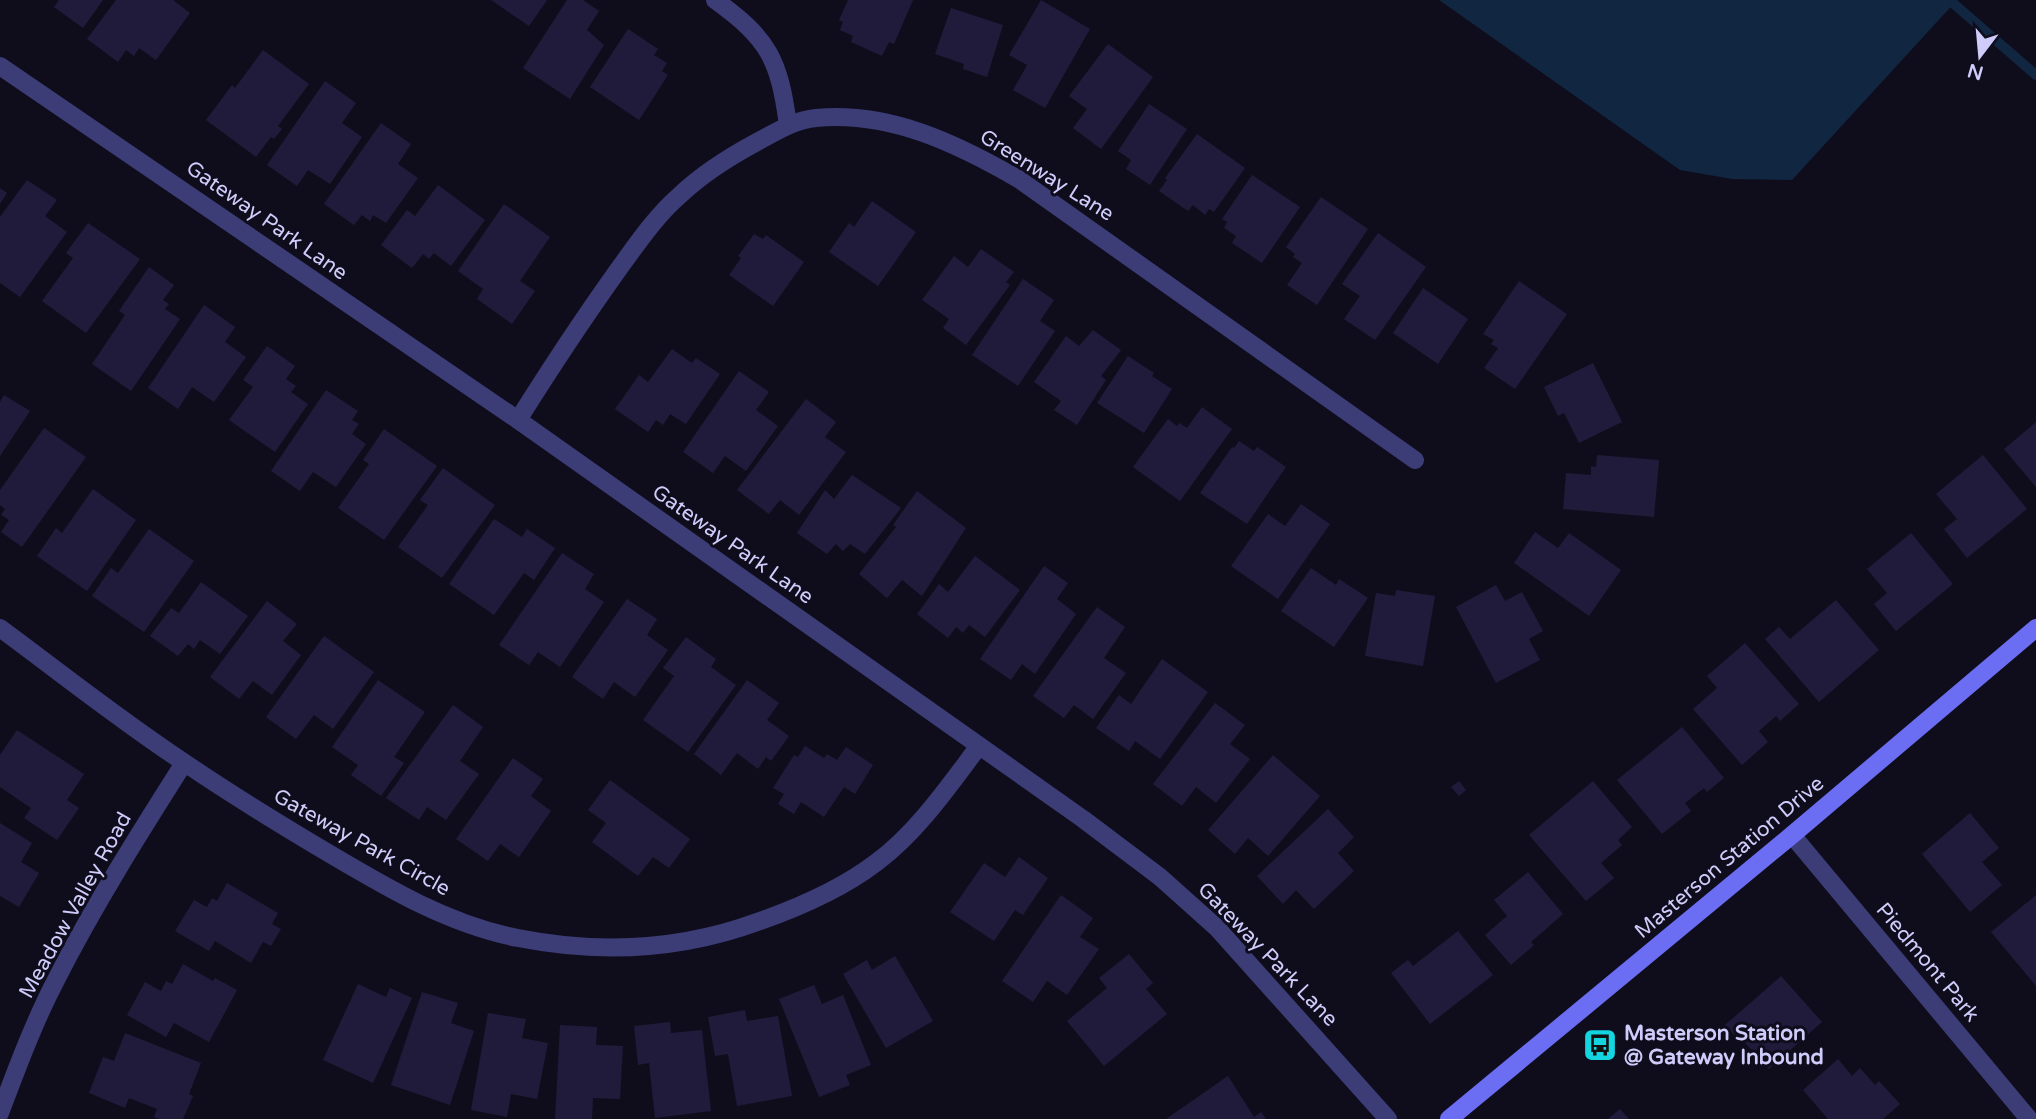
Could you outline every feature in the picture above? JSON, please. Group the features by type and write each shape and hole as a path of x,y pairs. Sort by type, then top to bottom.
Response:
{"street":[{"path":"715,0 741,18 766,46 782,82 788,125"},
{"name":"Gateway Park Lane","path":"0,66 518,420 1138,860 1217,928 1388,1119"},
{"name":"Greenway Lane","path":"518,420 577,327 647,230 678,196 722,161 788,125 814,118 863,118 920,131 976,154 1020,180 1415,460"},
{"name":"Gateway Park Circle","path":"0,628 184,763 363,874 466,924 515,938 565,946 615,948 669,945 724,934 776,915 831,890 877,862 923,818 979,746"},
{"name":"Masterson Station Drive","path":"1449,1119 1792,835 2036,628"},
{"name":"Meadow Valley Road","path":"0,1113 55,981 102,894 184,763"},
{"name":"Piedmont Park","path":"1792,835 2029,1119"}],"water":[{"path":"1439,0 1957,0 1792,180 1732,179 1680,170"}],"building":[{"path":"59,0 103,0 83,28 54,7"},
{"path":"116,0 173,0 190,13 156,60 139,48 134,56 126,50 118,62 87,39"},
{"path":"491,0 547,0 529,26"},
{"path":"567,0 583,0 599,11 587,30 604,45 570,99 523,68"},
{"path":"848,0 913,0 894,44 889,42 882,56 851,42 853,36 840,30 843,22 839,20"},
{"path":"1041,0 1090,29 1045,108 1013,90 1027,65 1009,55"},
{"path":"951,8 1003,25 987,77 963,69 964,64 935,54"},
{"path":"628,29 658,49 654,55 667,63 662,71 668,75 639,120 590,87"},
{"path":"1108,44 1153,77 1101,149 1073,128 1087,109 1069,96"},
{"path":"263,50 309,84 278,126 282,129 274,139 271,137 256,157 206,120 232,85 235,88"},
{"path":"325,81 356,103 342,123 362,137 330,184 308,170 297,186 267,165"},
{"path":"1149,104 1187,129 1150,185 1126,169 1131,160 1118,151"},
{"path":"381,123 411,144 398,164 418,178 386,223 373,215 370,221 362,215 354,225 324,204"},
{"path":"1197,134 1245,168 1214,212 1209,209 1205,215 1193,205 1188,211 1159,191 1167,180 1165,178"},
{"path":"1252,175 1300,207 1262,263 1232,243 1236,236 1224,228 1227,222 1222,219"},
{"path":"27,180 57,200 45,216 67,232 20,297 0,283 0,217"},
{"path":"438,185 485,220 451,266 434,253 429,259 423,254 412,268 381,245 407,210 415,216"},
{"path":"0,188 7,193 0,204"},
{"path":"1321,197 1368,229 1317,305 1287,285 1302,263 1293,257 1295,254 1286,247"},
{"path":"872,201 916,232 878,286 829,252 849,223 854,227"},
{"path":"504,204 550,237 520,281 535,291 512,324 477,299 483,289 458,271"},
{"path":"88,223 140,259 86,333 42,301 73,258 66,253"},
{"path":"1378,233 1426,267 1375,340 1344,319 1360,296 1342,284"},
{"path":"754,234 763,239 766,235 804,262 773,306 729,275 741,258 738,256"},
{"path":"981,249 1014,272 1006,282 1010,285 966,345 943,328 949,319 922,300 954,256 968,267"},
{"path":"149,267 174,285 163,300 169,304 165,309 180,319 131,391 92,364 125,315 119,311"},
{"path":"1023,279 1054,300 1040,321 1055,331 1018,386 972,355"},
{"path":"1519,281 1567,314 1515,389 1484,368 1498,348 1491,344 1494,340 1483,334"},
{"path":"1423,288 1468,319 1438,364 1393,333"},
{"path":"204,305 235,327 225,342 246,357 214,402 192,387 178,409 148,388"},
{"path":"1093,330 1121,350 1101,376 1106,380 1077,425 1054,410 1061,401 1034,382 1066,336 1079,346"},
{"path":"267,346 295,366 286,379 296,386 291,392 308,404 275,452 229,420 253,387 243,380"},
{"path":"672,349 692,363 696,358 720,374 686,424 670,414 663,425 656,420 648,432 615,409 639,375 648,382"},
{"path":"1128,356 1172,389 1144,433 1097,403"},
{"path":"1593,363 1622,422 1579,443 1564,413 1558,416 1544,387"},
{"path":"739,371 769,392 756,410 778,426 746,471 725,456 713,473 683,452"},
{"path":"326,390 358,411 352,420 359,424 352,434 366,444 336,487 313,472 300,491 271,471"},
{"path":"4,395 30,411 0,456 0,402"},
{"path":"806,399 836,422 825,437 846,452 799,515 780,500 769,514 737,490"},
{"path":"1202,407 1232,429 1180,501 1133,467 1168,419 1177,426 1179,423 1187,428"},
{"path":"2036,422 2036,487 2004,449"},
{"path":"44,428 86,457 22,547 1,532 9,520 1,515 5,509 0,505 0,490"},
{"path":"384,429 437,466 384,540 338,508 369,464 363,460"},
{"path":"1239,441 1254,451 1257,447 1286,467 1247,524 1200,493"},
{"path":"1597,455 1659,460 1654,517 1563,509 1566,473 1591,475 1591,466 1596,467"},
{"path":"1983,455 2027,509 1967,558 1944,529 1957,519 1936,494"},
{"path":"443,468 495,505 442,578 398,547 428,505 420,500"},
{"path":"852,475 901,508 865,554 850,544 843,551 836,544 827,554 797,533 825,490 834,499"},
{"path":"93,489 136,520 87,591 37,556 56,528 62,533"},
{"path":"917,491 966,528 922,596 902,580 887,598 859,574 896,527 893,525"},
{"path":"1301,504 1330,524 1278,599 1231,566 1268,514 1285,526"},
{"path":"494,519 522,537 527,529 555,548 534,580 524,573 494,615 449,584"},
{"path":"149,529 194,561 144,632 92,596 111,568 118,573"},
{"path":"1535,532 1558,548 1569,533 1621,570 1589,616 1514,563"},
{"path":"1911,533 1953,584 1896,631 1874,604 1887,593 1867,569"},
{"path":"562,553 594,574 585,589 604,602 560,667 538,652 529,665 499,645"},
{"path":"975,556 1020,590 985,637 969,625 963,633 956,627 948,638 917,614 939,584 948,592"},
{"path":"1044,566 1068,583 1057,599 1076,614 1035,674 1022,664 1011,680 980,659"},
{"path":"1311,568 1336,585 1339,579 1368,598 1334,647 1281,611"},
{"path":"201,582 248,616 220,654 200,640 194,649 188,644 178,656 150,636 171,608 179,613"},
{"path":"1496,585 1505,601 1522,592 1543,631 1529,639 1540,660 1496,683 1456,607"},
{"path":"1396,590 1435,596 1423,666 1365,656 1376,593 1395,596"},
{"path":"627,599 657,619 647,635 668,650 635,697 614,682 603,699 572,677"},
{"path":"1836,600 1879,650 1819,702 1765,639 1779,627 1790,639"},
{"path":"267,601 297,624 283,641 301,655 272,695 253,681 239,699 210,677"},
{"path":"1097,607 1125,627 1104,658 1126,673 1093,719 1074,705 1064,718 1033,696"},
{"path":"324,636 374,672 333,729 314,715 296,739 266,717"},
{"path":"686,637 716,659 711,667 736,685 688,752 643,720 674,676 663,668"},
{"path":"1745,643 1799,704 1780,721 1776,716 1759,731 1768,742 1742,765 1693,709 1717,688 1707,676"},
{"path":"1162,659 1208,692 1160,759 1135,741 1129,751 1096,728 1119,695 1131,704"},
{"path":"378,680 425,712 394,757 404,763 381,796 351,775 358,765 332,747"},
{"path":"747,680 779,703 767,720 789,736 771,761 766,757 758,769 737,753 721,775 694,754"},
{"path":"1215,703 1245,725 1230,744 1250,759 1216,803 1196,787 1182,806 1153,784"},
{"path":"453,705 483,727 460,761 479,774 446,820 427,807 419,820 386,798"},
{"path":"1682,727 1724,778 1707,792 1704,788 1685,803 1691,811 1662,834 1617,780"},
{"path":"17,730 84,774 67,800 79,808 57,840 24,818 31,808 0,787 0,755"},
{"path":"805,746 824,758 827,754 837,760 846,747 873,765 855,794 844,787 824,817 801,802 794,814 778,804 784,794 773,788 794,755 798,757"},
{"path":"1273,755 1320,796 1268,856 1248,838 1235,854 1208,830"},
{"path":"513,758 543,779 531,796 551,811 519,857 500,844 488,861 456,839"},
{"path":"610,780 690,839 669,868 653,857 638,876 592,842 606,823 588,810"},
{"path":"1459,781 1466,790 1459,796 1451,787"},
{"path":"1593,781 1632,827 1618,840 1622,845 1601,863 1614,878 1586,901 1529,835"},
{"path":"1328,809 1354,837 1338,853 1354,871 1314,909 1296,890 1283,904 1257,876"},
{"path":"1970,813 1999,848 1982,862 2002,885 1970,912 1922,854"},
{"path":"0,823 32,843 21,862 39,873 19,907 0,896"},
{"path":"1019,857 1048,878 1023,915 1015,910 994,941 950,912 984,863 1005,877"},
{"path":"1528,872 1563,914 1531,942 1534,945 1511,965 1485,935 1507,916 1494,900"},
{"path":"227,883 278,913 272,924 281,929 271,946 263,942 251,963 215,941 209,951 175,931 194,900 207,907 212,898 217,901"},
{"path":"1061,895 1093,918 1080,937 1099,949 1067,995 1047,981 1033,1002 1002,981"},
{"path":"2036,895 2036,986 1991,932"},
{"path":"1458,931 1493,975 1430,1024 1391,973 1408,960 1413,966"},
{"path":"1129,954 1153,983 1146,989 1167,1014 1104,1066 1067,1021 1107,988 1099,978"},
{"path":"895,956 933,1021 886,1048 843,974 867,960 872,970"},
{"path":"183,964 213,981 215,978 237,990 209,1042 174,1023 166,1037 127,1015 145,982 161,991 166,981 172,984"},
{"path":"1781,976 1822,1022 1769,1069 1737,1034 1735,1036 1725,1025"},
{"path":"358,984 386,997 390,988 412,998 373,1083 323,1060"},
{"path":"814,985 822,1004 843,995 871,1065 846,1075 850,1085 819,1097 779,999"},
{"path":"422,992 458,1003 451,1023 474,1031 450,1105 391,1085"},
{"path":"745,1010 747,1021 778,1016 792,1096 737,1106 728,1054 715,1056 708,1017"},
{"path":"488,1013 526,1019 522,1038 548,1043 537,1099 511,1094 507,1117 471,1110"},
{"path":"670,1022 671,1033 702,1030 711,1111 655,1118 649,1063 638,1065 634,1026"},
{"path":"560,1025 597,1027 596,1045 623,1046 620,1099 593,1098 592,1119 555,1119"},
{"path":"125,1033 201,1063 189,1094 193,1096 183,1119 159,1119 154,1117 157,1109 129,1098 125,1108 89,1093 103,1057 114,1061"},
{"path":"1838,1059 1852,1076 1860,1068 1875,1085 1879,1081 1900,1104 1883,1119 1828,1119 1803,1090"},
{"path":"1228,1076 1254,1117 1261,1112 1266,1119 1166,1119"},
{"path":"1620,1109 1629,1119 1608,1119"}],"waterway":[{"path":"1954,4 2036,75"}],"place":[{"name":"Masterson Station @ Gateway Inbound","path":"1600,1045"}]}
